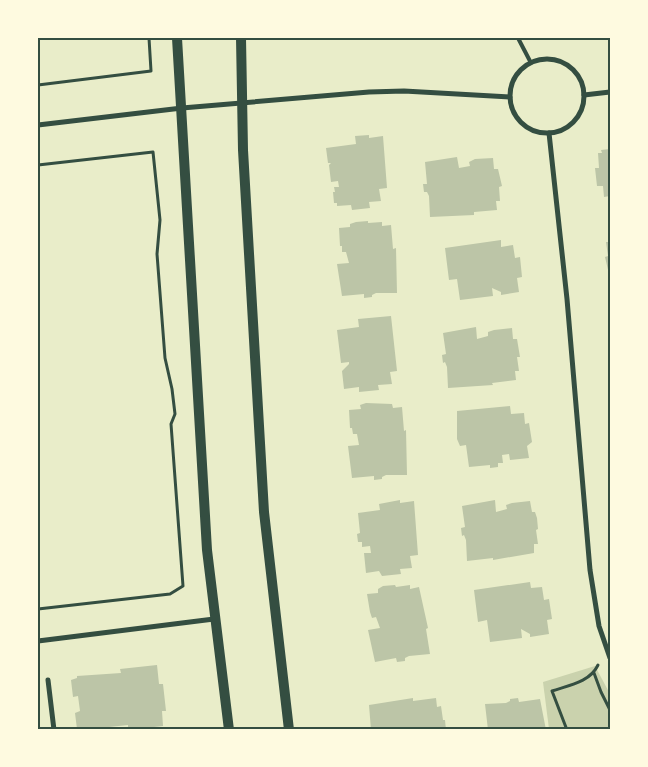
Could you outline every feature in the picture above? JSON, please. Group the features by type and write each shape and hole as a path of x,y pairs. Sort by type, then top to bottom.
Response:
{"main road":[{"path":"176,38 182,108 207,550 229,730"},
{"path":"241,38 243,150 264,512 290,730"}],"street":[{"path":"543,60 555,60 576,72 582,83 584,95 583,107 578,118 569,126 549,133 526,126 518,118 510,98 515,77 531,63 543,60"},
{"path":"38,125 182,108 404,91 510,98"},
{"path":"584,95 610,92"},
{"path":"549,133 590,573 599,626 610,658"},
{"path":"38,641 214,619"},
{"path":"48,680 54,730"}],"lane":[{"path":"518,38 531,63"}],"path":[{"path":"38,85 151,71 149,38"},
{"path":"38,166 153,152 160,220 157,254 165,358 175,414 171,424 183,586 170,594 38,609"},
{"path":"567,730 552,691 584,680 594,673 610,710"}],"green space":[{"path":"595,666 610,694 610,729 549,729 543,682"}],"building":[{"path":"369,135 369,138 383,136 387,188 379,189 381,201 369,202 370,208 352,210 351,205 337,206 337,203 334,203 333,192 335,192 334,187 339,187 338,181 331,182 329,165 331,163 328,163 326,148 356,144 355,136"},
{"path":"610,149 610,196 604,197 603,186 597,186 595,168 599,168 598,153 602,153 601,150"},
{"path":"457,157 459,168 470,166 469,162 475,159 493,158 494,169 498,169 502,186 499,187 500,201 496,201 497,210 474,212 474,215 430,217 429,196 427,192 424,192 423,184 427,184 425,162"},
{"path":"368,221 368,223 382,222 382,226 391,225 393,249 396,248 397,293 376,293 372,297 364,298 364,294 342,296 337,264 349,263 346,252 342,252 342,246 340,246 339,228 350,227 350,224 356,222"},
{"path":"501,240 501,247 513,245 515,258 520,257 522,277 517,278 519,292 501,295 501,292 492,288 493,296 460,300 457,279 449,280 445,248"},
{"path":"606,242 610,242 610,274 605,257 608,256"},
{"path":"391,316 397,371 390,372 392,384 378,385 379,390 359,392 359,387 344,389 342,371 349,362 341,363 337,330 359,327 358,319"},
{"path":"476,327 477,339 488,336 488,332 494,330 512,328 513,339 517,339 520,357 517,357 519,371 515,371 516,380 492,383 493,385 448,388 447,367 445,362 443,363 442,355 446,354 443,333"},
{"path":"366,403 392,404 393,408 402,407 404,431 406,430 407,475 386,475 382,479 374,480 374,476 352,478 348,446 359,445 357,434 353,434 352,428 350,428 349,410 361,409 360,405"},
{"path":"510,406 511,414 524,413 525,424 529,423 532,442 527,446 529,458 510,460 509,454 502,455 503,463 498,463 498,467 490,468 490,465 469,467 466,445 460,446 457,439 457,411"},
{"path":"400,500 400,503 414,501 418,555 410,556 412,568 400,569 401,574 382,576 379,571 366,573 364,553 371,553 370,546 362,547 362,542 358,542 357,534 360,533 358,513 380,510 379,504"},
{"path":"495,500 496,512 507,509 506,505 512,503 530,501 532,512 535,512 537,518 538,529 536,530 538,544 534,544 534,553 493,560 493,558 467,561 466,540 464,535 462,536 461,528 465,527 462,506"},
{"path":"530,582 531,588 542,587 544,600 549,599 552,619 547,620 549,634 530,637 530,634 521,629 522,638 490,642 487,620 478,622 474,590"},
{"path":"395,585 396,587 410,585 410,589 419,587 428,628 426,629 430,654 409,656 405,658 405,661 397,662 396,658 375,662 368,630 380,628 376,617 372,618 367,594 378,593 378,589 383,586"},
{"path":"157,665 159,684 163,684 166,711 162,711 163,726 128,730 128,725 109,727 106,730 77,729 75,713 80,711 78,696 73,697 71,680 77,678 77,676 121,673 120,669"},
{"path":"413,698 413,701 436,698 437,707 441,706 446,730 371,730 369,705"},
{"path":"518,698 519,702 540,699 546,730 488,730 485,704 506,703 510,699"}]}
